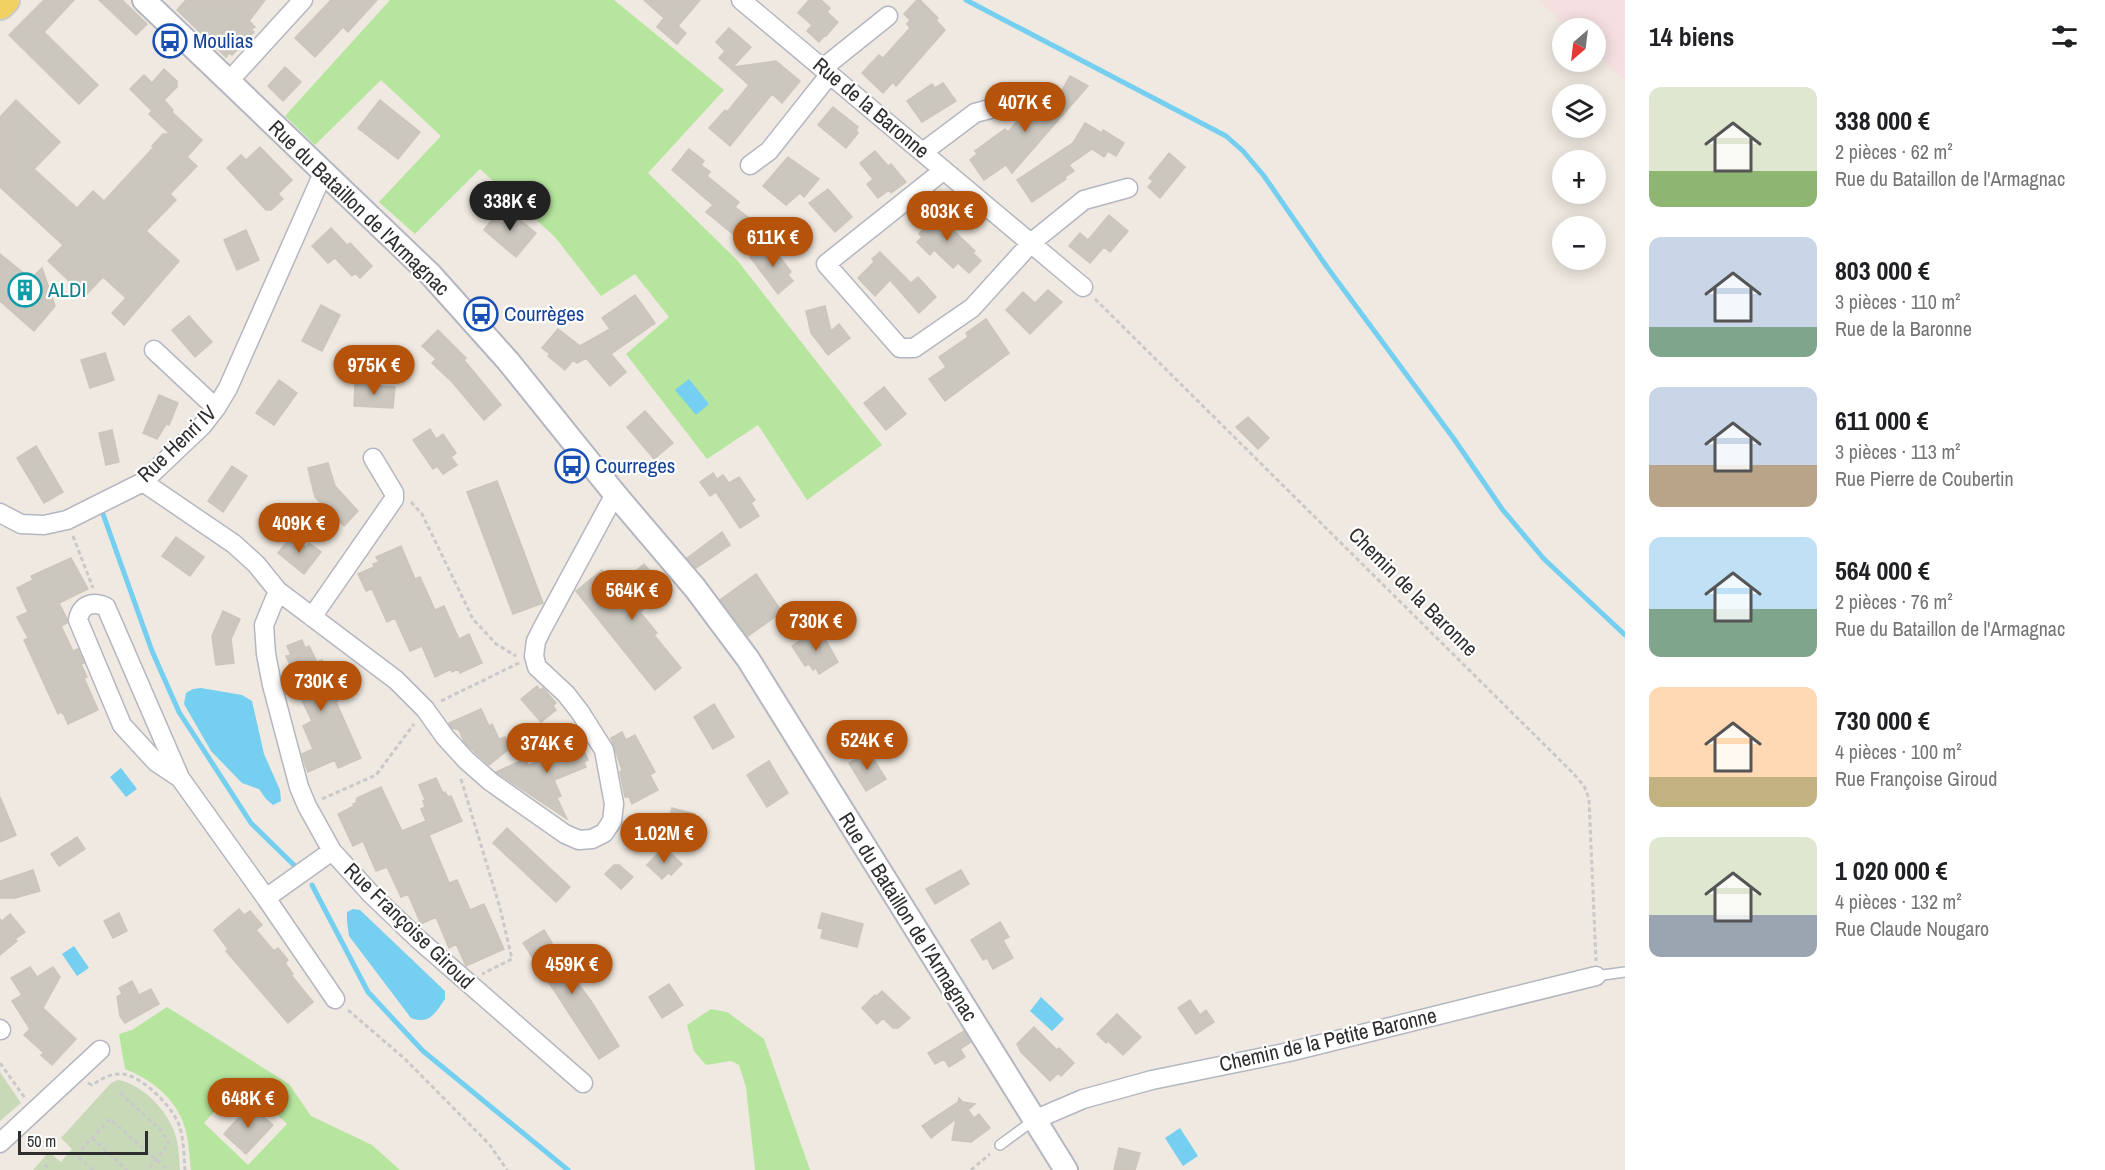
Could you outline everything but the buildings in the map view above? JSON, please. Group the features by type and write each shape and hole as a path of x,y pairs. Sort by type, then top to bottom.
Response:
{"main road":[{"path":"0,5 5,0"}],"street":[{"name":"Rue du Bataillon de l'Armagnac","path":"144,0 431,275 500,352 695,588 748,659 1066,1170"},
{"path":"229,81 303,0"},
{"name":"Rue de la Baronne","path":"741,0 1083,287"},
{"path":"750,165 769,151 827,71 888,16"},
{"path":"923,152 975,113 1012,103"},
{"path":"944,170 826,264 900,348 914,348 972,309 1032,242 1084,200 1128,188"},
{"name":"Rue Henri IV","path":"0,513 21,524 44,525 67,520 143,482 202,426 228,388 324,171"},
{"path":"154,350 216,408"},
{"path":"312,617 394,499 394,493 373,458"},
{"path":"143,482 234,544 256,564 278,591 396,680 425,709 445,737 466,760 491,782 565,834 579,840 592,839 604,833 612,821 614,804 604,750 566,694 537,667 534,656 536,641 542,629 615,494"},
{"name":"Rue Françoise Giroud","path":"278,591 264,625 272,686 299,787 332,851 371,894 583,1083"},
{"path":"180,778 156,762 122,725 78,620 79,613 90,603 98,603 106,607 180,778 335,999"},
{"path":"266,898 332,851"},
{"name":"Chemin de la Petite Baronne","path":"1034,1120 1083,1099 1152,1080 1289,1052 1596,976"},
{"path":"0,1143 100,1050"}],"lane":[{"name":"Chemin de la Petite Baronne","path":"1596,976 1625,972"},
{"path":"1000,1145 1034,1120"}],"path":[{"name":"Chemin de la Baronne","path":"1083,287 1584,786 1589,799 1596,976"},
{"path":"307,806 376,775 425,709 524,661 496,644 473,619 422,514 408,500 394,499"},
{"path":"67,520 93,589 90,603"},
{"path":"466,760 461,770 461,781 500,908 512,959 466,981"},
{"path":"335,999 405,1059 490,1146 507,1170"},
{"path":"0,1063 34,1112"},
{"path":"72,1076 92,1085 111,1074 124,1073 142,1081 174,1113 180,1128 185,1170"},
{"path":"120,1093 161,1130 169,1144 147,1170"},
{"path":"93,1170 76,1155 110,1119 168,1170"},
{"path":"92,1138 127,1170"},
{"path":"971,1170 1000,1145"},
{"path":"45,1165 50,1170"}],"shaded area":[{"path":"1538,0 1625,0 1625,81 1606,63 1606,18 1558,18"}],"green space":[{"path":"390,0 614,0 724,90 648,173 737,260 882,445 807,500 758,425 707,459 626,354 669,317 635,274 601,296 555,237 480,169 415,234 379,202 441,136 381,80 315,145 285,116"},
{"path":"167,1007 289,1084 311,1116 372,1145 400,1170 191,1170 188,1140 179,1113 167,1096 152,1083 125,1069 119,1034 132,1030","holes":["242,1081 287,1124 248,1165 204,1123"]},
{"path":"711,1009 727,1012 764,1039 810,1170 755,1170 746,1087 739,1065 731,1061 706,1065 694,1051 687,1025"},
{"path":"0,1072 21,1103 0,1121"},
{"path":"118,1080 137,1087 162,1109 173,1128 177,1141 180,1170 33,1170 49,1152 61,1162 72,1149 61,1138 111,1083"}],"water":[{"path":"689,379 709,404 696,415 675,390"},
{"path":"201,688 242,695 252,701 264,754 280,790 281,801 273,805 259,789 242,783 211,751 184,704 186,693"},
{"path":"121,768 137,789 126,797 110,777"},
{"path":"353,909 360,910 445,991 445,999 427,1019 411,1018 349,936 347,912"},
{"path":"74,946 89,968 77,976 62,954"},
{"path":"1041,997 1064,1019 1052,1031 1030,1011"},
{"path":"1180,1128 1198,1156 1183,1166 1165,1138"}],"waterway":[{"path":"966,0 1226,136 1243,151 1264,176 1502,509 1544,559 1625,635"},
{"path":"103,514 152,651 179,712 251,823 298,869"},
{"path":"312,885 368,992 423,1051 568,1170"}],"place":[{"name":"Moulias","path":"170,41"},
{"name":"ALDI","path":"25,290"},
{"name":"Courrèges","path":"481,314"},
{"name":"Courreges","path":"572,466"}]}
